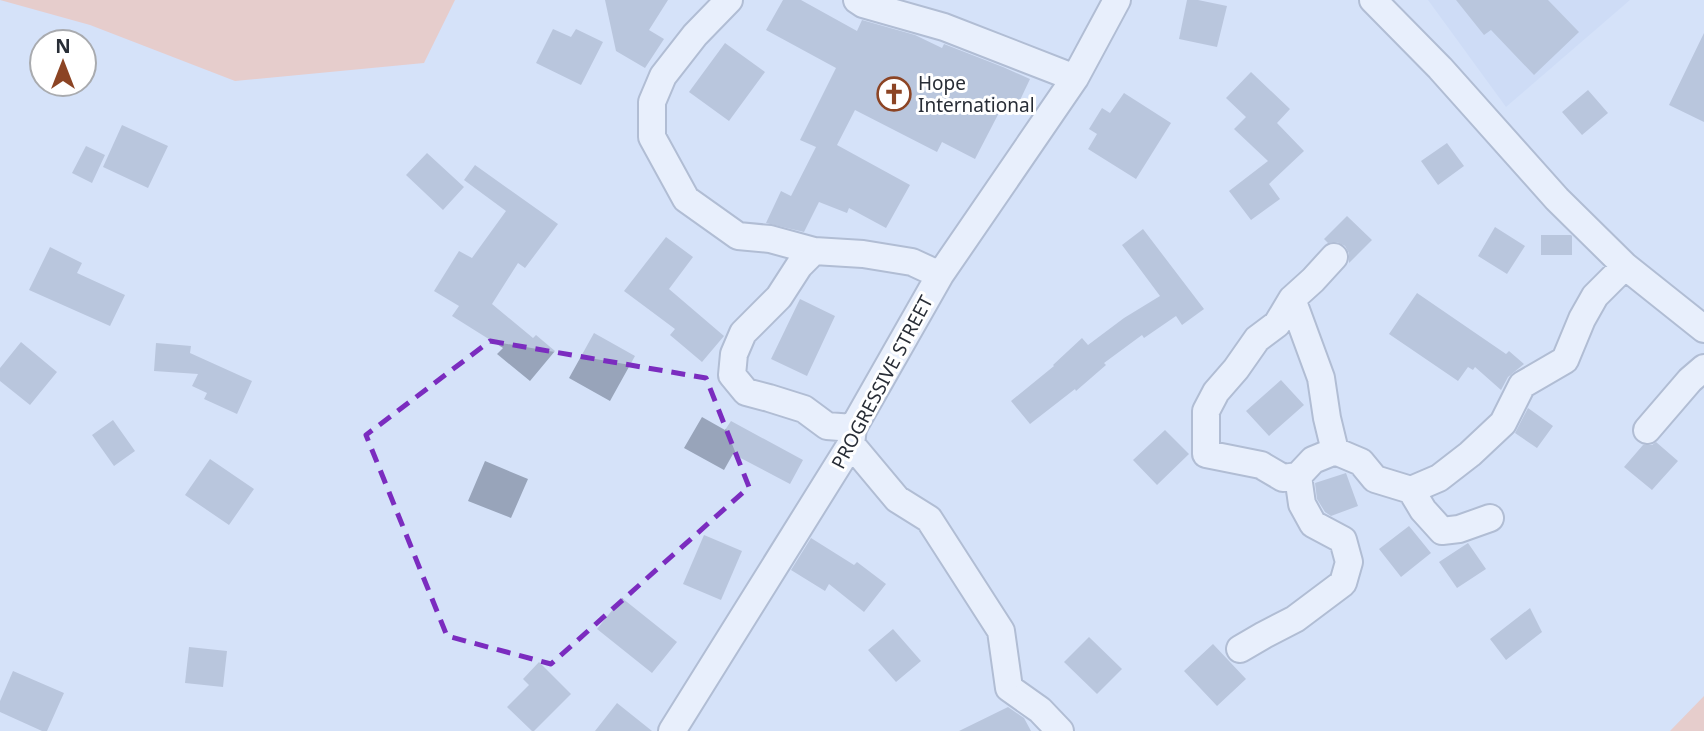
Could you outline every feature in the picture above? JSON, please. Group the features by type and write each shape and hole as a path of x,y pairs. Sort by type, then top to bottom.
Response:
{"street":[{"path":"729,0 695,35 663,76 652,102 652,138 686,198 738,236 770,239 814,251 863,254 912,262 940,275"},
{"path":"857,0 944,27 1074,78"},
{"name":"PROGRESSIVE STREET","path":"672,731 852,436 940,275 1074,78 1117,0"},
{"path":"1373,0 1440,68 1557,199 1625,266 1704,329"},
{"path":"814,251 799,266 779,297 743,333 734,354 732,375 746,392 804,409 827,426 852,436 897,499 929,519 1001,631 1009,688 1040,709 1060,731"},
{"path":"1334,257 1292,299 1277,324 1257,339 1216,392 1206,411 1206,454 1261,466 1283,478 1298,476 1313,460 1335,451 1361,462 1375,480 1411,490 1439,478 1503,423 1522,384 1565,360 1595,296 1625,266"},
{"path":"1292,299 1321,378 1335,451"},
{"path":"1647,430 1690,380 1704,368"},
{"path":"1241,649 1295,619 1343,583 1349,562 1343,540 1313,523 1302,504 1298,476"},
{"path":"1411,490 1423,510 1442,531 1458,529 1490,518"}],"highlighted area":[{"path":"490,341 706,378 749,487 551,664 447,636 366,435"}],"shaded area":[{"path":"0,0 455,0 424,63 235,81 90,25"},
{"path":"1428,0 1630,0 1506,107"},
{"path":"1704,696 1704,731 1670,731"}],"building":[{"path":"605,0 668,0 649,30 664,39 645,68 616,51"},
{"path":"783,0 801,0 857,31 862,20 915,35 942,48 944,44 1030,79 1015,111 1003,105 975,159 942,142 937,152 855,110 837,145 910,185 886,228 849,208 847,213 819,202 804,232 766,223 781,191 791,196 816,147 800,140 836,68 766,30"},
{"path":"1187,0 1227,6 1217,47 1179,39"},
{"path":"1456,0 1548,0 1579,32 1534,75 1491,30 1484,35"},
{"path":"553,29 571,37 576,29 603,42 581,85 536,63"},
{"path":"1704,33 1704,122 1669,105"},
{"path":"725,43 765,72 729,121 689,92"},
{"path":"1251,72 1290,109 1277,123 1304,151 1269,184 1280,199 1251,220 1229,191 1268,161 1234,129 1246,117 1226,98"},
{"path":"1588,90 1608,113 1582,135 1562,112"},
{"path":"1124,93 1171,123 1136,179 1088,149 1097,134 1089,129 1102,108 1110,113"},
{"path":"122,125 168,146 148,188 103,167"},
{"path":"1447,143 1464,166 1438,185 1421,161"},
{"path":"86,146 105,155 92,183 72,173"},
{"path":"427,153 464,187 443,210 406,175"},
{"path":"475,165 558,224 525,268 518,263 492,304 533,338 536,335 555,351 530,381 497,354 503,348 452,316 459,306 434,291 459,251 472,258 506,211 464,180"},
{"path":"1347,216 1372,240 1349,263 1349,253 1345,246 1337,242 1328,243 1324,239"},
{"path":"1495,227 1525,246 1507,274 1478,256"},
{"path":"1143,229 1204,309 1182,325 1176,316 1144,338 1142,335 1104,363 1106,365 1076,391 1075,389 1030,424 1011,401 1054,366 1082,338 1088,345 1160,296 1122,245"},
{"path":"1541,235 1571,235 1572,255 1541,255"},
{"path":"666,237 693,257 669,289 724,336 702,362 670,335 675,329 624,291"},
{"path":"50,247 82,263 77,273 125,295 110,326 29,290"},
{"path":"1417,293 1506,354 1509,351 1524,364 1508,377 1501,390 1475,367 1473,370 1468,367 1458,381 1389,334"},
{"path":"800,299 835,316 807,376 771,359"},
{"path":"594,333 635,356 610,401 569,378"},
{"path":"21,342 57,372 30,405 0,381 0,368"},
{"path":"156,343 191,346 190,353 252,381 237,414 204,399 207,393 192,386 198,374 154,371"},
{"path":"1281,380 1304,405 1269,436 1246,411"},
{"path":"1528,408 1553,426 1537,448 1515,433"},
{"path":"702,417 725,430 731,421 803,460 790,484 733,454 724,470 684,448"},
{"path":"113,420 135,451 114,466 92,435"},
{"path":"1165,430 1189,454 1157,485 1133,460"},
{"path":"1656,442 1678,461 1652,490 1624,467 1643,445"},
{"path":"210,459 254,489 229,525 185,495"},
{"path":"485,461 528,479 511,518 468,501"},
{"path":"1346,473 1358,506 1331,516 1317,499 1315,483"},
{"path":"1409,526 1431,553 1401,577 1379,549"},
{"path":"704,535 742,551 721,600 683,584"},
{"path":"811,538 854,565 857,562 886,584 864,612 829,584 825,591 791,570"},
{"path":"1468,543 1486,569 1457,588 1439,562"},
{"path":"622,598 677,642 652,673 597,629"},
{"path":"1530,608 1542,632 1506,660 1490,639"},
{"path":"893,629 921,661 896,682 868,650"},
{"path":"1089,637 1122,669 1097,694 1064,662"},
{"path":"1213,644 1246,679 1217,706 1184,671"},
{"path":"189,647 227,651 223,687 185,683"},
{"path":"539,662 571,694 532,731 507,707 529,685 523,679"},
{"path":"13,671 64,693 47,731 0,712 0,701"},
{"path":"617,703 652,731 595,731"},
{"path":"1008,707 1024,718 1031,731 959,731"}],"place":[{"name":"Hope International","path":"894,94"}]}
